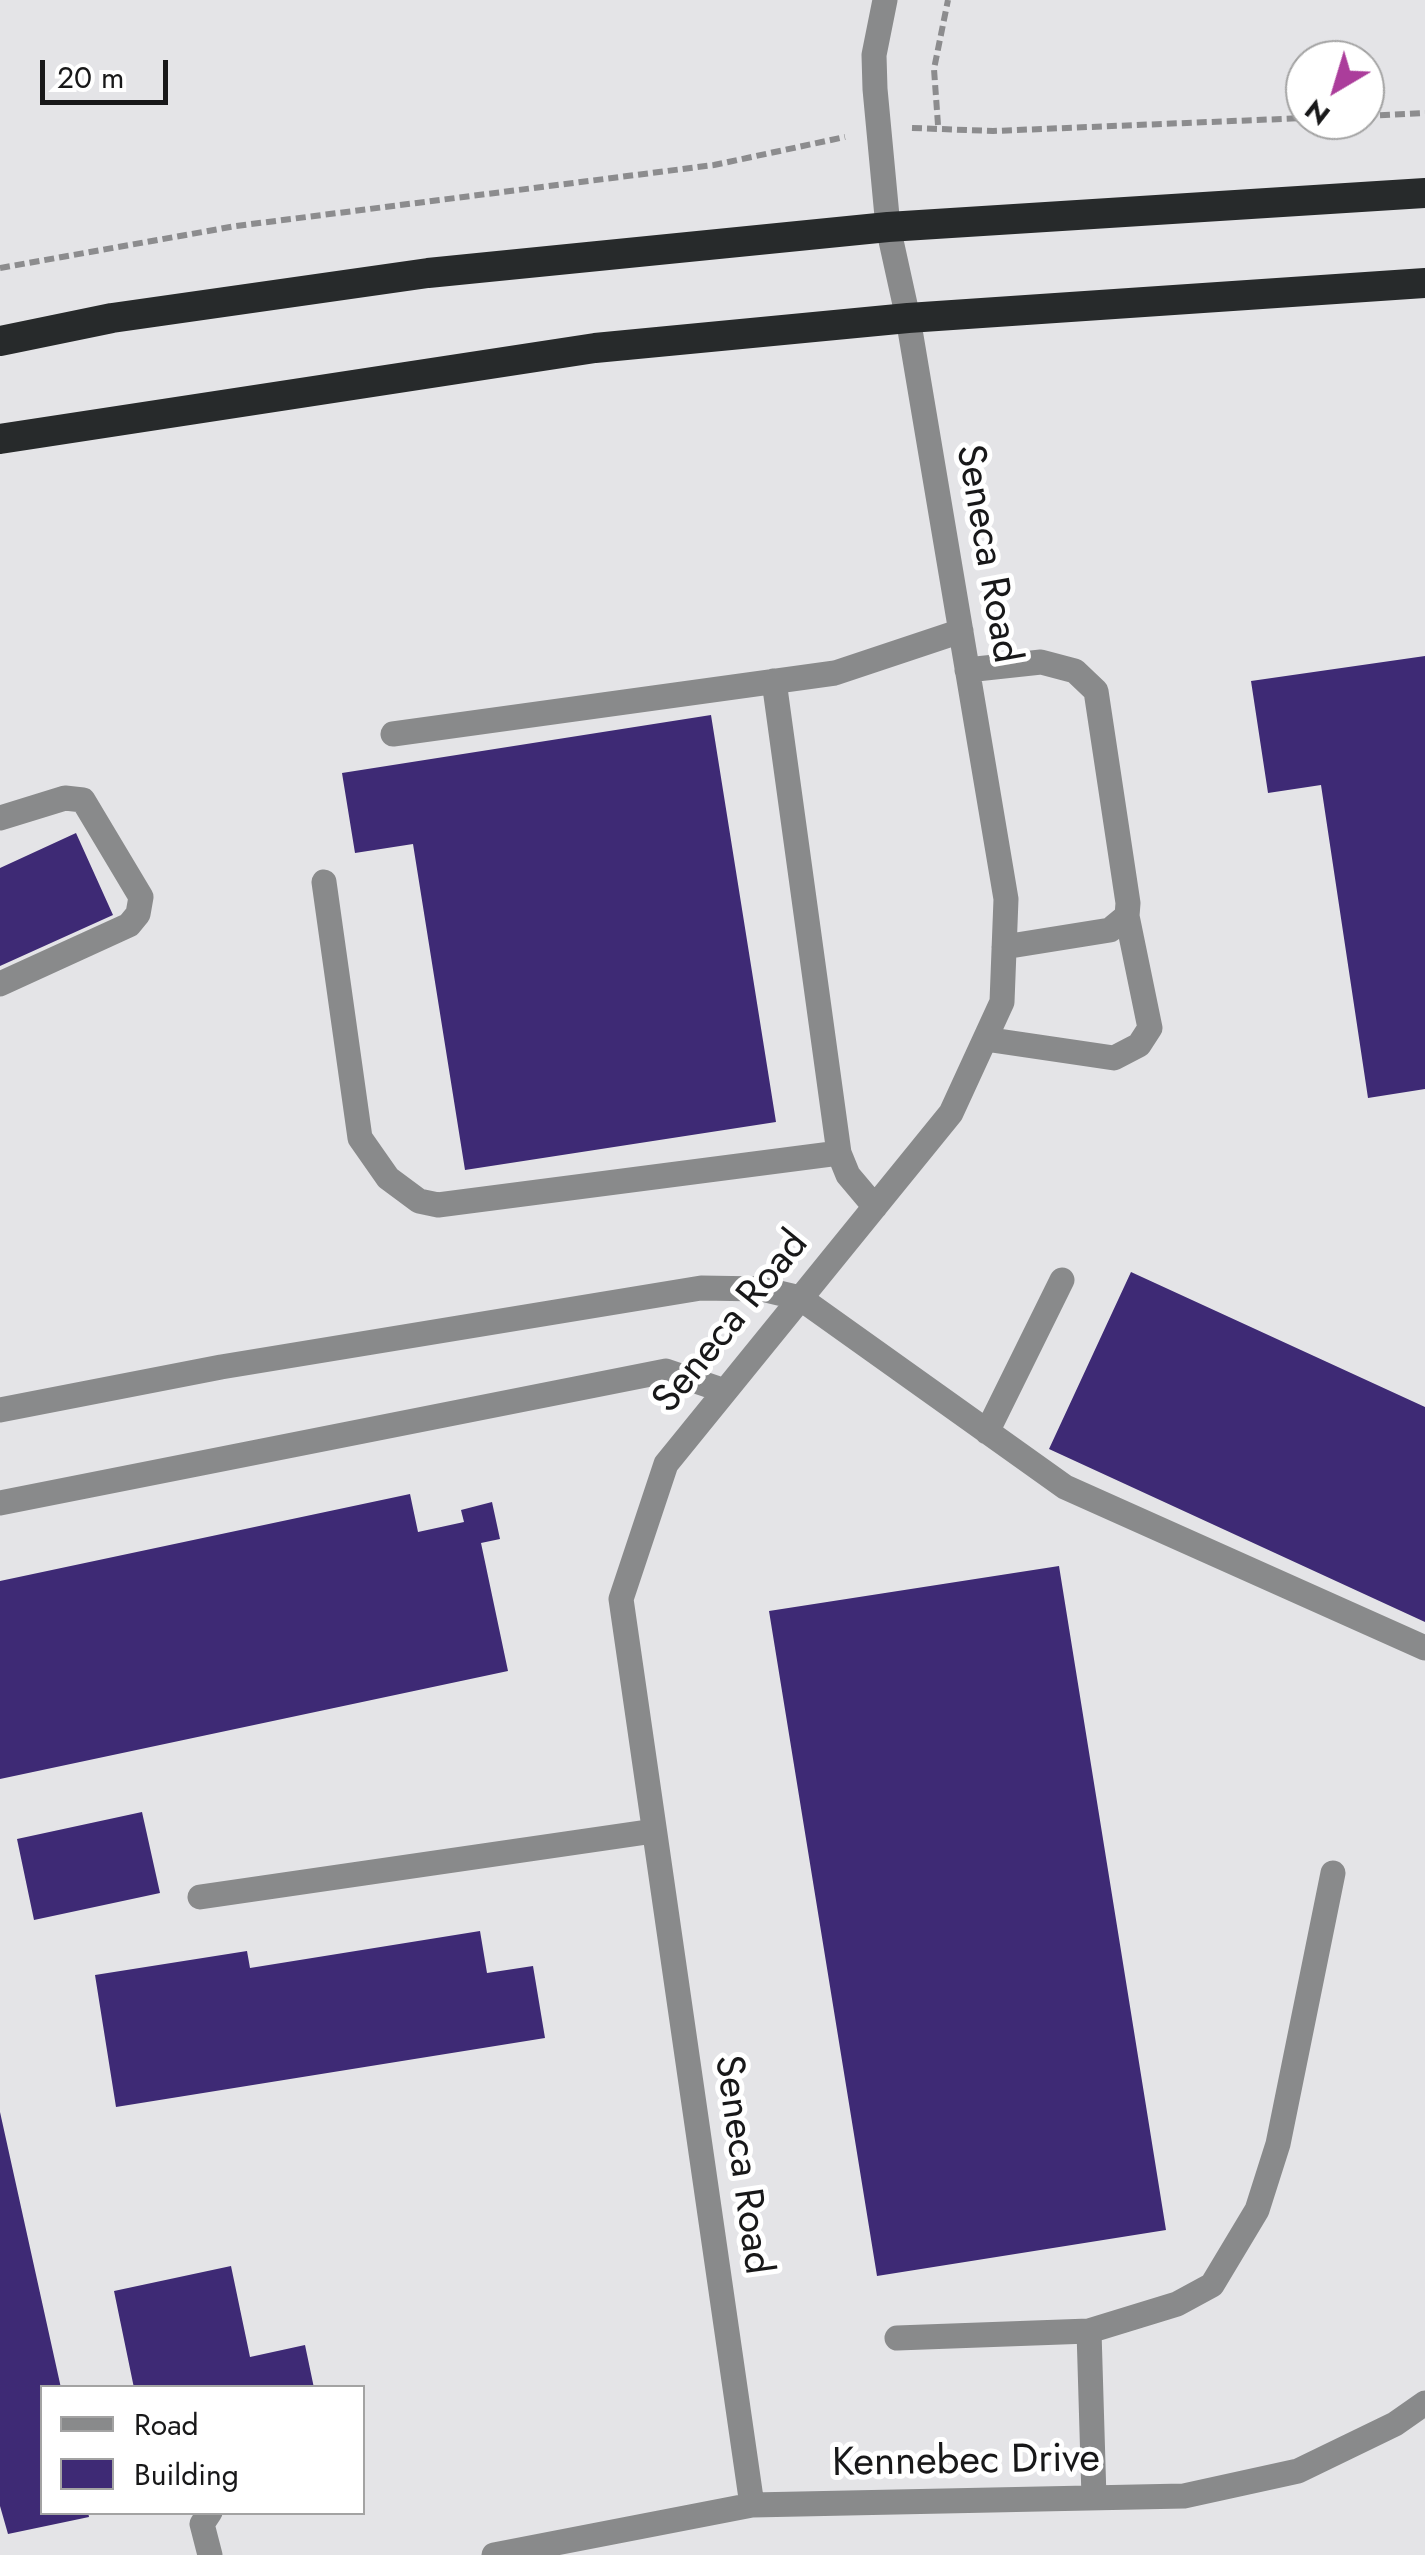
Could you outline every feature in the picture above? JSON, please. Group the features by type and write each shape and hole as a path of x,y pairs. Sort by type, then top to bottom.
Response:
{"highway":[{"path":"0,341 112,318 428,273 888,228 1425,192"},
{"path":"0,439 595,348 908,318 1425,283"}],"street":[{"name":"Seneca Road","path":"752,2505 621,1599 666,1464 951,1113 1002,1002 1006,900 908,318 888,228 874,55 884,0"},
{"path":"392,734 834,673 960,631"},
{"path":"968,670 1041,662 1074,671 1096,691 1127,916 1150,1028 1139,1046 1114,1058 985,1039"},
{"path":"774,682 839,1153 848,1176 875,1206"},
{"path":"0,818 65,798 83,800 141,897 138,914 129,926 0,984"},
{"path":"324,882 360,1138 388,1178 419,1201 438,1206 839,1153"},
{"path":"1004,948 1110,930 1127,916"},
{"path":"987,1432 1062,1280"},
{"path":"0,1410 221,1366 701,1288 762,1289 800,1298 1064,1486 1425,1648"},
{"path":"0,1503 666,1371 725,1391"},
{"path":"200,1897 654,1831"},
{"path":"897,2338 1089,2331 1177,2304 1212,2285 1257,2210 1278,2144 1333,1873"},
{"path":"1089,2331 1094,2498"},
{"name":"Kennebec Drive","path":"494,2555 752,2505 1184,2496 1298,2471 1394,2424 1425,2403"},
{"path":"208,2515 202,2524 210,2555"}],"path":[{"path":"938,126 934,68 948,0"},
{"path":"1385,115 1425,114"},
{"path":"0,268 236,226 714,166 880,131 938,126 993,131 1285,119"}],"building":[{"path":"1425,656 1425,1089 1368,1098 1321,785 1268,793 1251,681"},
{"path":"711,715 776,1122 465,1170 413,844 355,853 342,773"},
{"path":"76,833 113,915 0,966 0,868"},
{"path":"1131,1272 1425,1407 1425,1622 1049,1449"},
{"path":"410,1494 418,1532 464,1522 461,1510 492,1502 500,1539 481,1543 508,1671 0,1779 0,1581"},
{"path":"1059,1566 1166,2230 877,2276 769,1611"},
{"path":"142,1812 160,1893 34,1920 17,1839"},
{"path":"480,1931 487,1973 533,1966 545,2038 116,2107 95,1975 247,1951 250,1968"},
{"path":"0,2112 60,2385 40,2385 40,2515 89,2517 8,2534 0,2506"},
{"path":"231,2266 250,2357 305,2345 313,2385 133,2385 114,2291"}]}
